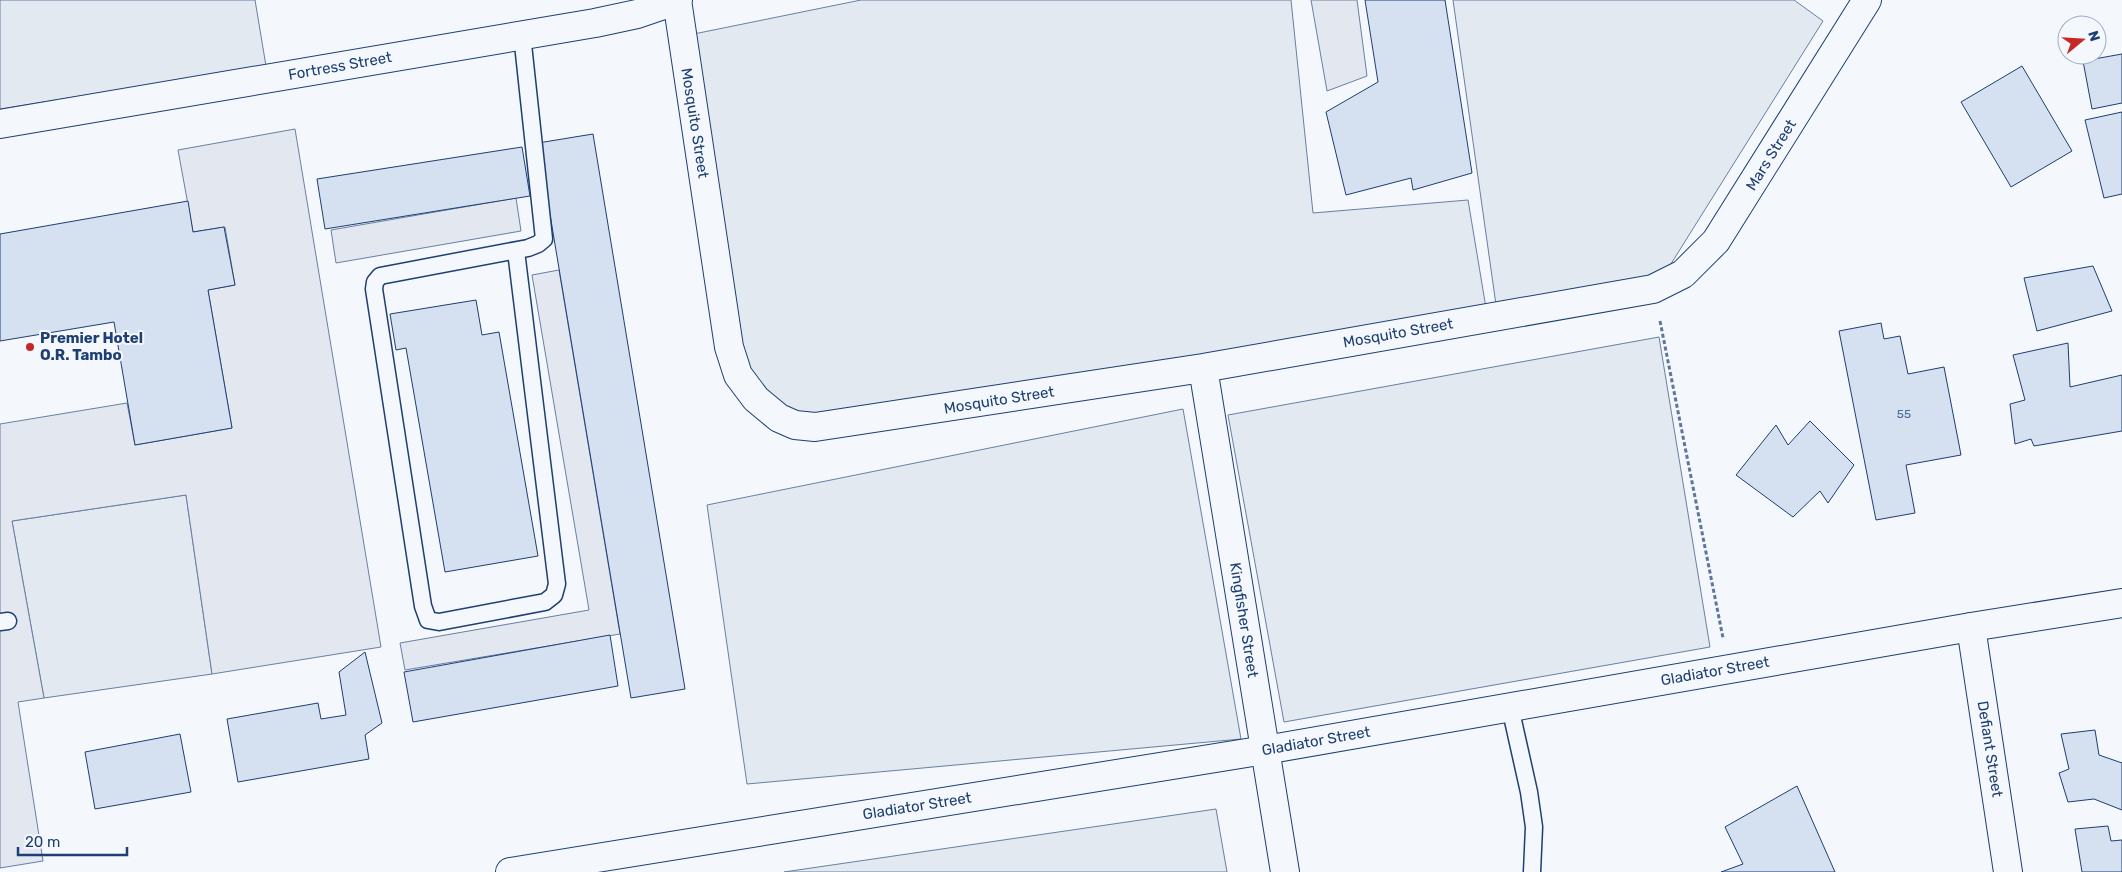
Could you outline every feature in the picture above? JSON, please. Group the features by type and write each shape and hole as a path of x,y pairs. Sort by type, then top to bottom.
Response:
{"street":[{"name":"Mosquito Street","path":"677,0 729,347 738,375 756,399 780,418 795,426 833,426 1203,368 1654,289"},
{"name":"Fortress Street","path":"0,124 628,16 677,0"},
{"name":"Mars Street","path":"1654,289 1683,274 1716,241 1867,0"},
{"name":"Kingfisher Street","path":"1203,368 1285,872"},
{"name":"Gladiator Street","path":"510,872 1265,750 1729,668 2122,603"},
{"name":"Defiant Street","path":"1972,627 2008,872"}],"lane":[{"path":"516,251 557,584 554,595 544,602 439,622 428,620 423,606 374,289 375,282 380,276 516,251 538,244 544,239 522,35"},
{"path":"1510,706 1529,792 1534,827 1532,872"}],"path":[{"path":"1654,289 1729,668"}],"shaded area":[{"path":"0,0 255,0 266,66 0,109"},
{"path":"861,0 1291,0 1313,213 1468,200 1487,314 803,427 731,360 679,37"},
{"path":"1311,0 1357,0 1367,76 1327,91"},
{"path":"1453,0 1794,0 1823,21 1659,283 1498,319"},
{"path":"295,129 381,647 212,674 186,495 12,521 44,698 18,702 43,861 0,868 0,424 127,403 135,445 232,428 208,290 235,285 225,227 193,232 178,150"},
{"path":"516,198 521,231 336,263 331,230"},
{"path":"559,270 620,634 405,670 400,643 589,610 532,275"},
{"path":"1659,337 1710,647 1284,722 1228,415"},
{"path":"1183,409 1241,739 747,784 707,505"},
{"path":"186,495 212,674 44,698 12,521"},
{"path":"1216,809 1227,872 784,872"}],"building":[{"path":"1365,0 1445,0 1472,173 1413,190 1411,178 1346,195 1326,112 1378,82"},
{"path":"2122,54 2122,103 2092,109 2084,65 2107,65 2107,57"},
{"path":"2022,66 2072,151 2011,187 1961,102"},
{"path":"2122,112 2122,194 2104,198 2085,120"},
{"path":"593,134 685,689 631,698 538,143"},
{"path":"522,147 530,196 325,229 317,179"},
{"path":"188,201 193,232 224,227 235,285 208,290 232,428 135,445 114,322 0,341 0,234"},
{"path":"2093,266 2112,311 2037,331 2024,278"},
{"path":"476,300 482,335 499,332 538,556 445,572 406,348 396,350 390,314"},
{"path":"1881,323 1884,339 1900,336 1908,374 1944,367 1961,455 1906,465 1915,513 1876,520 1839,331"},
{"path":"2068,343 2070,387 2122,375 2122,431 2034,446 2031,439 2015,444 2010,404 2025,400 2013,355"},
{"path":"1810,421 1854,465 1828,503 1820,491 1793,517 1736,475 1776,425 1788,445"},
{"path":"610,635 618,686 413,722 404,672"},
{"path":"365,652 382,723 365,735 369,759 238,782 227,719 318,703 321,719 346,715 339,672"},
{"path":"2095,730 2099,755 2122,763 2122,810 2094,799 2068,802 2059,773 2069,769 2061,734"},
{"path":"180,734 191,792 95,809 85,752"},
{"path":"1797,786 1835,872 1721,872 1743,864 1725,827"},
{"path":"2108,826 2111,841 2122,840 2122,872 2082,872 2075,829"}],"place":[{"name":"Premier Hotel O.R. Tambo","path":"30,347"}]}
